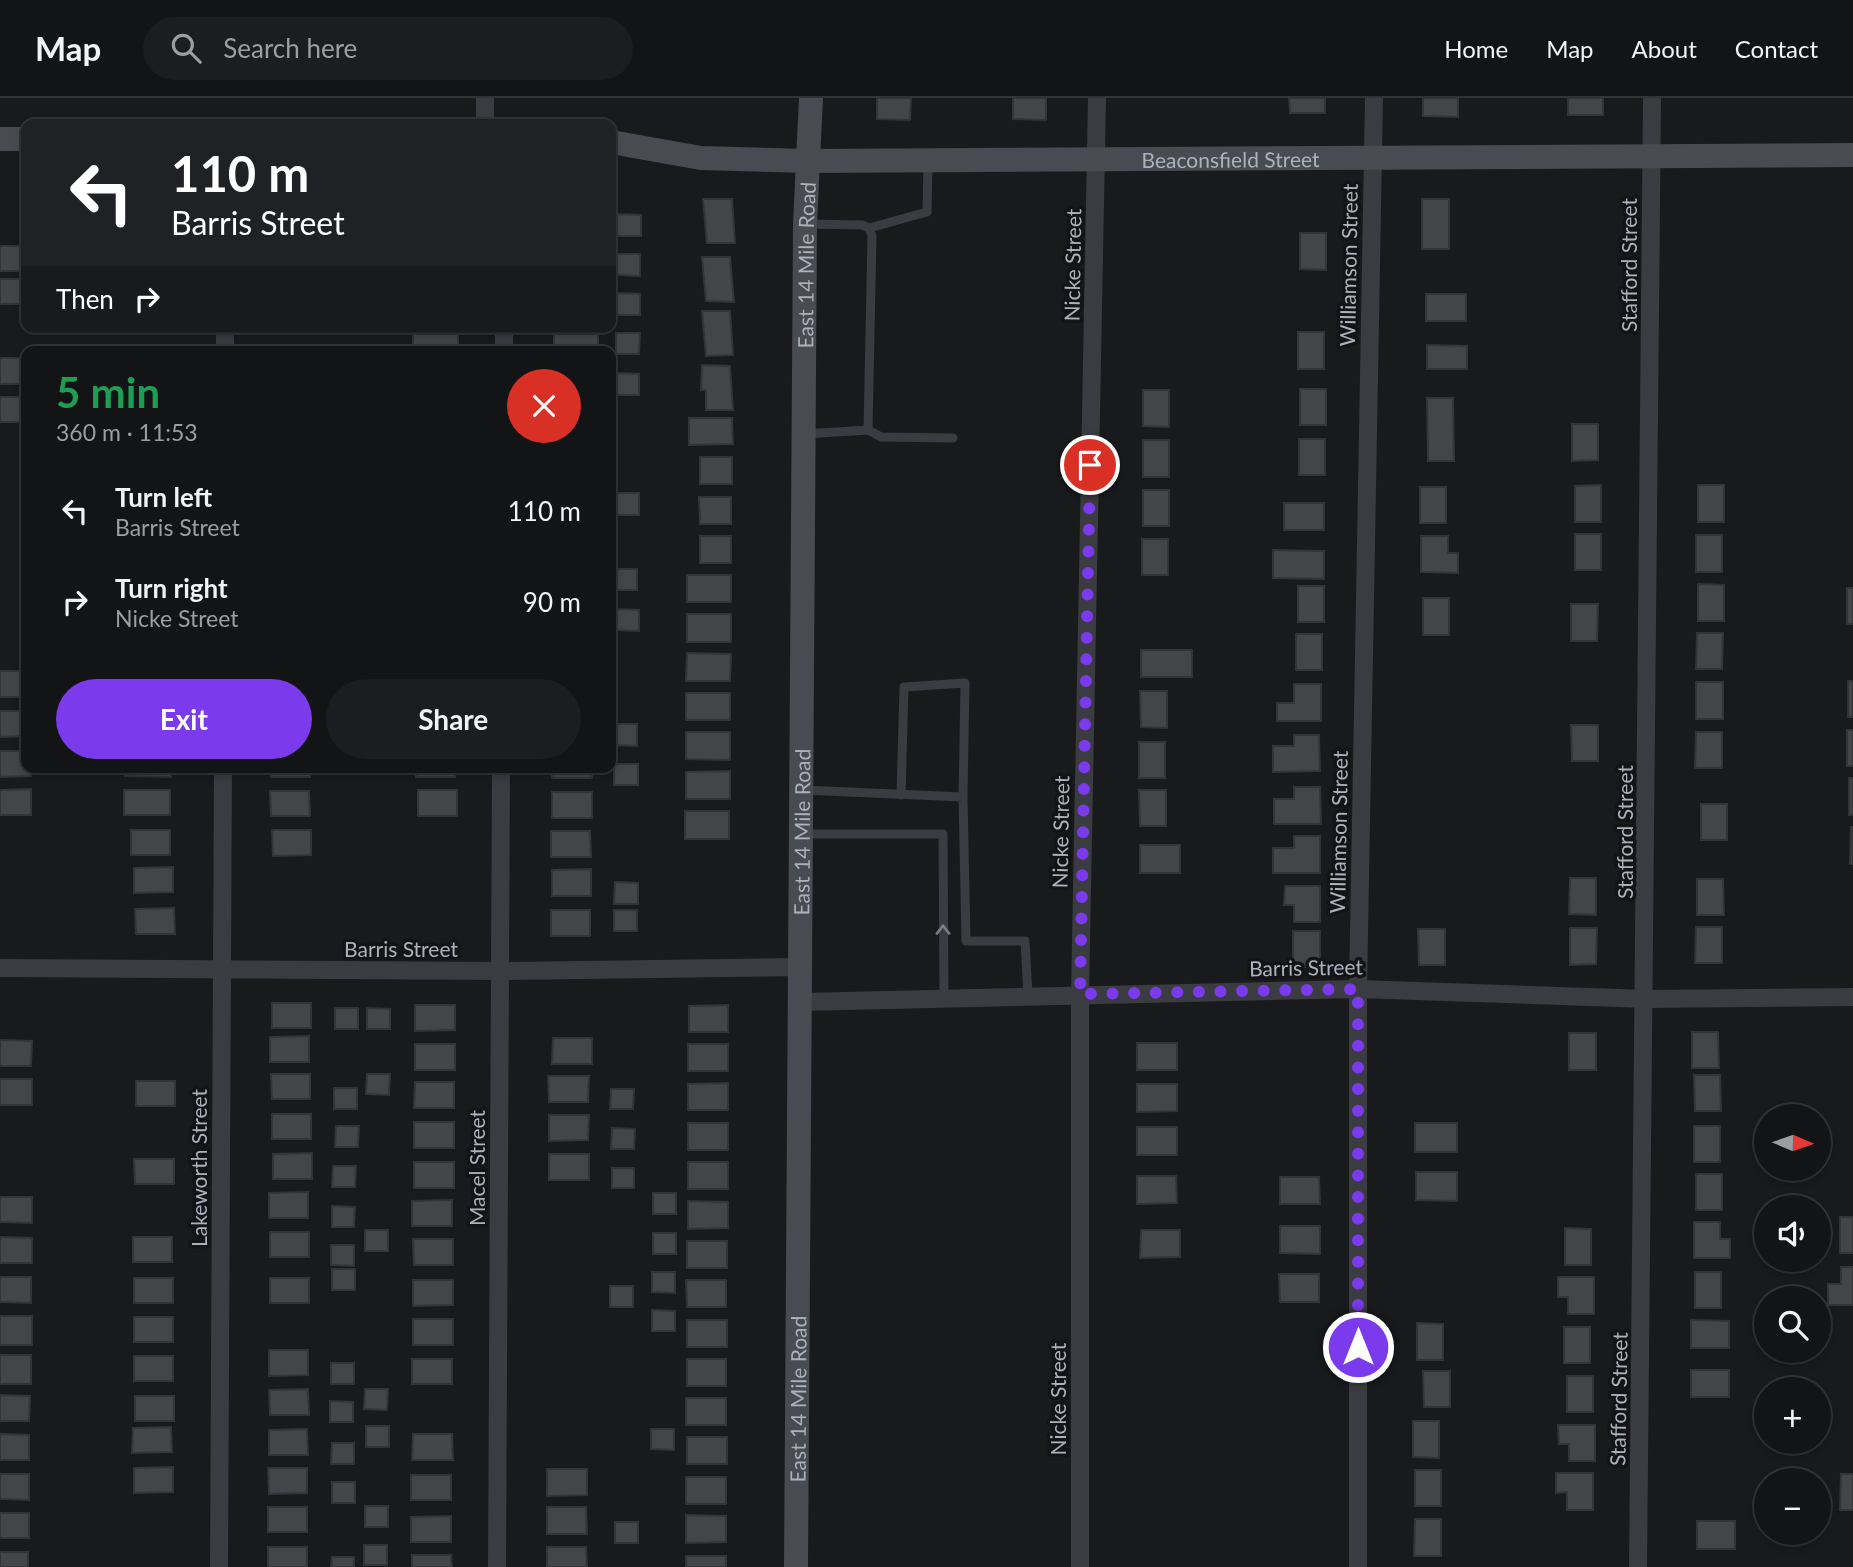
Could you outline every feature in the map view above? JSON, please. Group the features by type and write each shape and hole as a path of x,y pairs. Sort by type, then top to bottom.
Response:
{"main road":[{"name":"East 14 Mile Road","path":"796,1567 805,224 811,98"},
{"path":"0,139 21,139"},
{"name":"Beaconsfield Street","path":"616,143 701,159 810,161 1853,155"}],"street":[{"path":"485,98 485,119"},
{"name":"Nicke Street","path":"1080,1567 1080,994 1097,98"},
{"name":"Williamson Street","path":"1358,1567 1358,989 1374,98"},
{"name":"Stafford Street","path":"1638,1567 1646,999 1652,98"},
{"name":"Lakeworth Street","path":"219,1567 223,773"},
{"name":"Macel Street","path":"497,1567 501,773"},
{"name":"Barris Street","path":"0,968 499,971 762,970 801,967"},
{"name":"Barris Street","path":"801,1002 1358,989 1646,999 1853,997"}],"lane":[{"path":"805,224 862,225 869,228 927,212 928,159"},
{"path":"868,430 872,236 869,228"},
{"path":"805,434 868,430 881,437 953,438"},
{"path":"901,795 904,687 965,683 963,797 966,941 1025,941 1028,996"},
{"path":"803,790 963,797"},
{"path":"802,834 943,834 944,999"}],"building":[{"path":"877,98 911,98 910,120 877,119"},
{"path":"1013,98 1046,98 1046,120 1013,119"},
{"path":"1289,98 1325,98 1325,113 1290,113"},
{"path":"1423,98 1458,98 1458,117 1423,116"},
{"path":"1568,98 1603,98 1603,115 1568,115"},
{"path":"703,199 732,199 735,243 707,243"},
{"path":"1422,199 1449,199 1449,249 1422,249"},
{"path":"617,214 641,215 641,236 617,236"},
{"path":"1300,233 1326,233 1326,270 1300,269"},
{"path":"0,246 21,246 21,271 0,271"},
{"path":"617,254 640,254 640,276 617,275"},
{"path":"702,257 730,257 734,302 706,301"},
{"path":"0,279 21,279 21,304 0,304"},
{"path":"616,293 640,294 640,315 616,315"},
{"path":"1426,294 1466,294 1466,321 1426,321"},
{"path":"702,311 730,311 733,355 706,356"},
{"path":"1298,332 1324,332 1324,369 1298,369"},
{"path":"413,333 458,333 458,346 413,346"},
{"path":"554,333 598,333 598,346 554,346"},
{"path":"616,333 640,333 639,354 616,354"},
{"path":"1427,345 1467,346 1467,369 1427,369"},
{"path":"0,358 21,358 21,384 0,384"},
{"path":"702,365 730,366 733,410 706,410 706,390 701,390"},
{"path":"616,373 639,374 639,395 616,395"},
{"path":"1300,389 1326,389 1326,425 1300,425"},
{"path":"1143,390 1169,390 1169,427 1143,426"},
{"path":"0,397 21,397 21,422 0,422"},
{"path":"1427,398 1453,398 1454,461 1428,461"},
{"path":"689,418 732,418 733,444 689,445"},
{"path":"1572,424 1598,424 1598,460 1572,461"},
{"path":"1299,439 1325,439 1325,475 1299,475"},
{"path":"1143,440 1169,440 1169,477 1143,477"},
{"path":"700,457 732,457 732,484 700,484"},
{"path":"1601,485 1601,522 1575,522 1575,486"},
{"path":"1698,485 1724,485 1724,522 1698,522"},
{"path":"1420,487 1446,487 1446,523 1420,523"},
{"path":"1143,490 1169,490 1169,526 1143,526"},
{"path":"616,493 639,493 639,515 616,515"},
{"path":"699,497 731,497 731,524 700,524"},
{"path":"1284,503 1324,503 1324,530 1284,530"},
{"path":"1575,534 1601,534 1601,570 1575,570"},
{"path":"1696,535 1722,535 1722,572 1696,572"},
{"path":"700,536 731,536 731,563 700,563"},
{"path":"1421,536 1448,536 1448,553 1458,553 1458,573 1421,572"},
{"path":"1142,539 1168,539 1168,575 1142,575"},
{"path":"1273,550 1324,551 1324,579 1273,578"},
{"path":"616,569 637,569 637,590 616,590"},
{"path":"687,575 731,575 731,602 687,602"},
{"path":"1698,584 1724,585 1724,621 1698,621"},
{"path":"1298,586 1324,586 1324,622 1298,622"},
{"path":"1847,588 1853,588 1853,624 1847,624"},
{"path":"1423,598 1449,598 1449,635 1423,635"},
{"path":"1571,604 1598,604 1597,641 1571,641"},
{"path":"616,609 639,610 639,631 616,630"},
{"path":"687,614 731,614 731,642 687,642"},
{"path":"1697,633 1723,633 1722,669 1696,669"},
{"path":"1296,634 1322,634 1322,670 1296,670"},
{"path":"1141,650 1192,650 1192,677 1141,677"},
{"path":"687,653 731,654 730,681 686,681"},
{"path":"0,671 21,671 21,697 0,697"},
{"path":"1848,681 1853,681 1853,717 1848,717"},
{"path":"1696,682 1723,682 1723,719 1696,719"},
{"path":"1294,684 1321,684 1321,721 1277,721 1277,703 1294,703"},
{"path":"1140,691 1167,691 1167,728 1141,727"},
{"path":"686,693 730,693 730,720 686,720"},
{"path":"0,711 21,711 21,736 0,737"},
{"path":"616,724 637,724 637,746 616,745"},
{"path":"1571,725 1598,725 1598,761 1572,761"},
{"path":"1847,730 1853,730 1853,766 1847,766"},
{"path":"686,732 730,732 730,760 686,759"},
{"path":"1696,732 1722,732 1722,768 1695,768"},
{"path":"1294,735 1319,735 1320,771 1273,772 1273,746 1294,746"},
{"path":"1139,742 1165,742 1165,778 1139,778"},
{"path":"0,751 21,751 21,773 31,773 31,776 0,777"},
{"path":"616,764 638,764 638,785 614,785"},
{"path":"730,771 730,799 686,799 686,772"},
{"path":"125,773 171,773 171,777 125,776"},
{"path":"271,773 310,773 310,777 271,777"},
{"path":"416,773 455,773 455,777 416,777"},
{"path":"552,773 592,773 592,778 552,778"},
{"path":"1849,778 1853,778 1853,815 1849,815"},
{"path":"1294,787 1320,787 1321,824 1274,824 1274,799 1294,799"},
{"path":"31,789 31,815 0,815 0,790"},
{"path":"124,790 170,790 170,815 124,815"},
{"path":"418,790 457,790 457,816 418,816"},
{"path":"1139,790 1166,790 1166,826 1140,826"},
{"path":"270,791 309,791 310,816 271,816"},
{"path":"552,792 592,792 592,818 552,818"},
{"path":"1701,804 1727,804 1727,840 1701,840"},
{"path":"685,811 729,811 729,839 685,839"},
{"path":"1853,827 1853,864 1850,864"},
{"path":"131,830 170,830 170,855 131,855"},
{"path":"272,830 311,830 311,855 273,856"},
{"path":"551,831 590,831 591,857 551,857"},
{"path":"1294,836 1320,836 1320,873 1273,873 1273,848 1294,848"},
{"path":"1140,845 1180,845 1180,873 1140,873"},
{"path":"173,867 173,892 134,893 134,868"},
{"path":"591,869 591,896 552,896 552,870"},
{"path":"1570,878 1596,878 1596,915 1569,914"},
{"path":"1697,879 1723,879 1724,915 1697,915"},
{"path":"615,882 638,883 638,904 614,904"},
{"path":"1285,886 1320,886 1320,922 1294,922 1294,905 1284,905"},
{"path":"174,908 175,934 136,934 135,909"},
{"path":"551,910 590,910 590,936 551,936"},
{"path":"614,910 637,910 637,931 614,931"},
{"path":"1696,927 1722,927 1722,963 1695,963"},
{"path":"1570,928 1597,928 1596,964 1570,965"},
{"path":"1418,929 1445,929 1445,965 1419,965"},
{"path":"1293,931 1320,931 1320,967 1293,967"},
{"path":"272,1003 311,1003 311,1028 272,1028"},
{"path":"415,1005 455,1005 455,1030 415,1031"},
{"path":"728,1005 728,1032 689,1032 689,1006"},
{"path":"335,1008 358,1008 358,1029 335,1029"},
{"path":"367,1008 390,1009 390,1029 367,1029"},
{"path":"1692,1032 1718,1032 1719,1068 1692,1068"},
{"path":"1569,1033 1596,1033 1596,1070 1569,1070"},
{"path":"309,1036 309,1062 270,1062 270,1037"},
{"path":"553,1038 592,1038 592,1064 552,1064"},
{"path":"0,1040 32,1041 31,1066 0,1066"},
{"path":"1137,1043 1177,1043 1177,1070 1137,1070"},
{"path":"415,1044 455,1044 455,1070 415,1070"},
{"path":"688,1044 728,1044 728,1071 688,1071"},
{"path":"271,1074 310,1074 310,1099 272,1099"},
{"path":"367,1074 390,1074 389,1095 366,1094"},
{"path":"1694,1075 1720,1075 1721,1111 1695,1111"},
{"path":"548,1076 589,1076 588,1102 549,1102"},
{"path":"0,1079 32,1079 32,1105 0,1105"},
{"path":"136,1081 175,1081 175,1106 136,1106"},
{"path":"415,1082 454,1082 454,1108 414,1108"},
{"path":"728,1083 728,1110 688,1110 688,1084"},
{"path":"1137,1084 1177,1084 1177,1111 1137,1112"},
{"path":"334,1088 357,1088 357,1109 334,1109"},
{"path":"611,1089 634,1089 633,1109 610,1109"},
{"path":"272,1114 311,1114 311,1139 272,1139"},
{"path":"549,1115 589,1115 588,1140 549,1141"},
{"path":"414,1122 454,1122 454,1148 414,1148"},
{"path":"688,1123 728,1123 728,1150 688,1150"},
{"path":"1415,1123 1457,1123 1457,1152 1415,1152"},
{"path":"336,1126 359,1126 358,1147 335,1147"},
{"path":"1694,1126 1720,1126 1720,1162 1694,1162"},
{"path":"1137,1127 1177,1127 1177,1155 1137,1155"},
{"path":"612,1128 635,1129 634,1149 611,1149"},
{"path":"312,1153 312,1179 273,1179 273,1154"},
{"path":"549,1154 589,1154 589,1180 549,1180"},
{"path":"134,1159 174,1159 174,1184 135,1184"},
{"path":"414,1162 454,1162 454,1188 414,1188"},
{"path":"688,1162 728,1162 728,1189 688,1189"},
{"path":"333,1166 356,1166 355,1187 332,1187"},
{"path":"612,1168 634,1168 634,1188 612,1188"},
{"path":"1416,1172 1457,1172 1457,1201 1416,1200"},
{"path":"1696,1174 1722,1174 1722,1210 1696,1210"},
{"path":"1137,1176 1176,1176 1177,1203 1137,1204"},
{"path":"1280,1177 1319,1177 1320,1204 1280,1204"},
{"path":"308,1192 308,1218 269,1218 269,1193"},
{"path":"653,1193 676,1193 676,1214 653,1214"},
{"path":"0,1197 32,1197 32,1223 0,1222"},
{"path":"452,1200 452,1226 412,1226 412,1201"},
{"path":"688,1201 728,1202 728,1228 688,1229"},
{"path":"332,1206 355,1207 354,1227 332,1227"},
{"path":"1840,1217 1853,1217 1853,1253 1840,1253"},
{"path":"1694,1222 1720,1222 1720,1239 1730,1239 1730,1258 1694,1258"},
{"path":"1280,1226 1320,1226 1320,1254 1280,1253"},
{"path":"1565,1228 1591,1229 1591,1265 1565,1265"},
{"path":"365,1230 388,1230 388,1251 365,1251"},
{"path":"1141,1230 1180,1230 1180,1257 1140,1258"},
{"path":"270,1232 309,1232 309,1257 270,1257"},
{"path":"653,1233 676,1233 676,1254 653,1254"},
{"path":"0,1237 32,1238 32,1263 0,1263"},
{"path":"133,1237 172,1237 172,1262 133,1262"},
{"path":"413,1239 453,1239 453,1265 414,1265"},
{"path":"687,1241 727,1241 727,1268 687,1268"},
{"path":"331,1245 354,1245 354,1266 331,1265"},
{"path":"1841,1267 1853,1267 1853,1305 1831,1305 1831,1286 1828,1284 1841,1284"},
{"path":"332,1269 355,1269 355,1290 332,1290"},
{"path":"652,1272 675,1272 675,1293 652,1292"},
{"path":"1695,1272 1721,1272 1721,1308 1695,1308"},
{"path":"1279,1274 1319,1274 1319,1302 1280,1302"},
{"path":"0,1277 31,1277 31,1303 0,1302"},
{"path":"1558,1277 1594,1277 1594,1314 1568,1314 1568,1297 1558,1297"},
{"path":"134,1278 173,1278 173,1303 134,1303"},
{"path":"270,1278 309,1278 309,1303 270,1303"},
{"path":"413,1280 453,1280 453,1305 413,1306"},
{"path":"686,1280 726,1280 726,1307 687,1307"},
{"path":"610,1286 633,1286 633,1307 610,1307"},
{"path":"652,1310 675,1311 675,1331 652,1331"},
{"path":"0,1316 32,1316 32,1345 0,1345"},
{"path":"134,1317 173,1317 173,1342 134,1342"},
{"path":"413,1319 453,1319 453,1345 413,1345"},
{"path":"687,1320 727,1320 727,1347 687,1347"},
{"path":"1691,1320 1729,1321 1729,1348 1691,1348"},
{"path":"1417,1323 1443,1324 1443,1360 1417,1360"},
{"path":"1564,1327 1590,1327 1590,1363 1564,1363"},
{"path":"269,1350 308,1350 308,1375 269,1376"},
{"path":"0,1355 31,1355 31,1384 0,1384"},
{"path":"134,1356 173,1356 173,1381 134,1381"},
{"path":"412,1359 452,1359 452,1384 412,1384"},
{"path":"687,1359 726,1359 726,1386 687,1386"},
{"path":"331,1363 354,1363 354,1384 331,1384"},
{"path":"1691,1370 1729,1370 1729,1397 1691,1397"},
{"path":"1423,1371 1450,1371 1450,1407 1424,1407"},
{"path":"1567,1376 1593,1376 1593,1412 1567,1412"},
{"path":"308,1389 309,1415 270,1415 269,1390"},
{"path":"365,1389 388,1389 387,1410 364,1409"},
{"path":"0,1395 30,1396 29,1421 0,1421"},
{"path":"135,1396 174,1396 174,1421 135,1421"},
{"path":"686,1398 726,1398 726,1425 686,1425"},
{"path":"330,1401 353,1402 353,1422 330,1422"},
{"path":"1413,1421 1439,1421 1439,1458 1413,1457"},
{"path":"1558,1425 1595,1425 1595,1461 1569,1461 1569,1444 1559,1444"},
{"path":"366,1426 389,1426 389,1447 366,1447"},
{"path":"171,1427 172,1452 132,1453 133,1428"},
{"path":"307,1429 308,1455 269,1455 269,1430"},
{"path":"651,1429 674,1429 674,1450 651,1449"},
{"path":"0,1434 29,1435 29,1460 0,1460"},
{"path":"413,1434 452,1434 453,1460 412,1460"},
{"path":"687,1437 727,1437 727,1464 687,1464"},
{"path":"332,1443 354,1443 354,1464 331,1464"},
{"path":"173,1467 173,1492 134,1493 134,1468"},
{"path":"268,1468 307,1468 307,1493 269,1494"},
{"path":"547,1469 587,1469 587,1495 547,1496"},
{"path":"1415,1470 1441,1470 1441,1506 1415,1506"},
{"path":"1556,1473 1593,1473 1593,1510 1567,1510 1567,1492 1556,1493"},
{"path":"0,1474 29,1474 29,1500 0,1499"},
{"path":"1841,1474 1853,1474 1853,1510 1840,1510"},
{"path":"411,1475 451,1475 451,1500 411,1500"},
{"path":"686,1477 726,1477 726,1504 686,1504"},
{"path":"332,1482 355,1482 355,1503 332,1503"},
{"path":"365,1506 388,1506 388,1527 365,1527"},
{"path":"268,1507 307,1507 307,1532 268,1532"},
{"path":"547,1507 586,1507 587,1534 547,1534"},
{"path":"0,1513 29,1513 29,1538 0,1538"},
{"path":"686,1515 726,1516 726,1542 686,1543"},
{"path":"451,1516 451,1542 411,1542 411,1517"},
{"path":"1415,1519 1441,1519 1441,1556 1414,1556"},
{"path":"1697,1521 1735,1521 1735,1549 1697,1549"},
{"path":"615,1522 638,1522 638,1543 615,1543"},
{"path":"364,1545 387,1545 387,1565 364,1565"},
{"path":"268,1547 307,1547 307,1567 268,1567"},
{"path":"547,1547 586,1547 587,1567 547,1567"},
{"path":"0,1552 28,1552 28,1567 0,1567"},
{"path":"412,1555 451,1555 452,1567 412,1567"},
{"path":"686,1556 726,1556 726,1567 686,1567"},
{"path":"332,1557 354,1557 354,1567 331,1567"}],"route":[{"path":"1090,465 1080,994 1358,989 1358,1347"}]}
